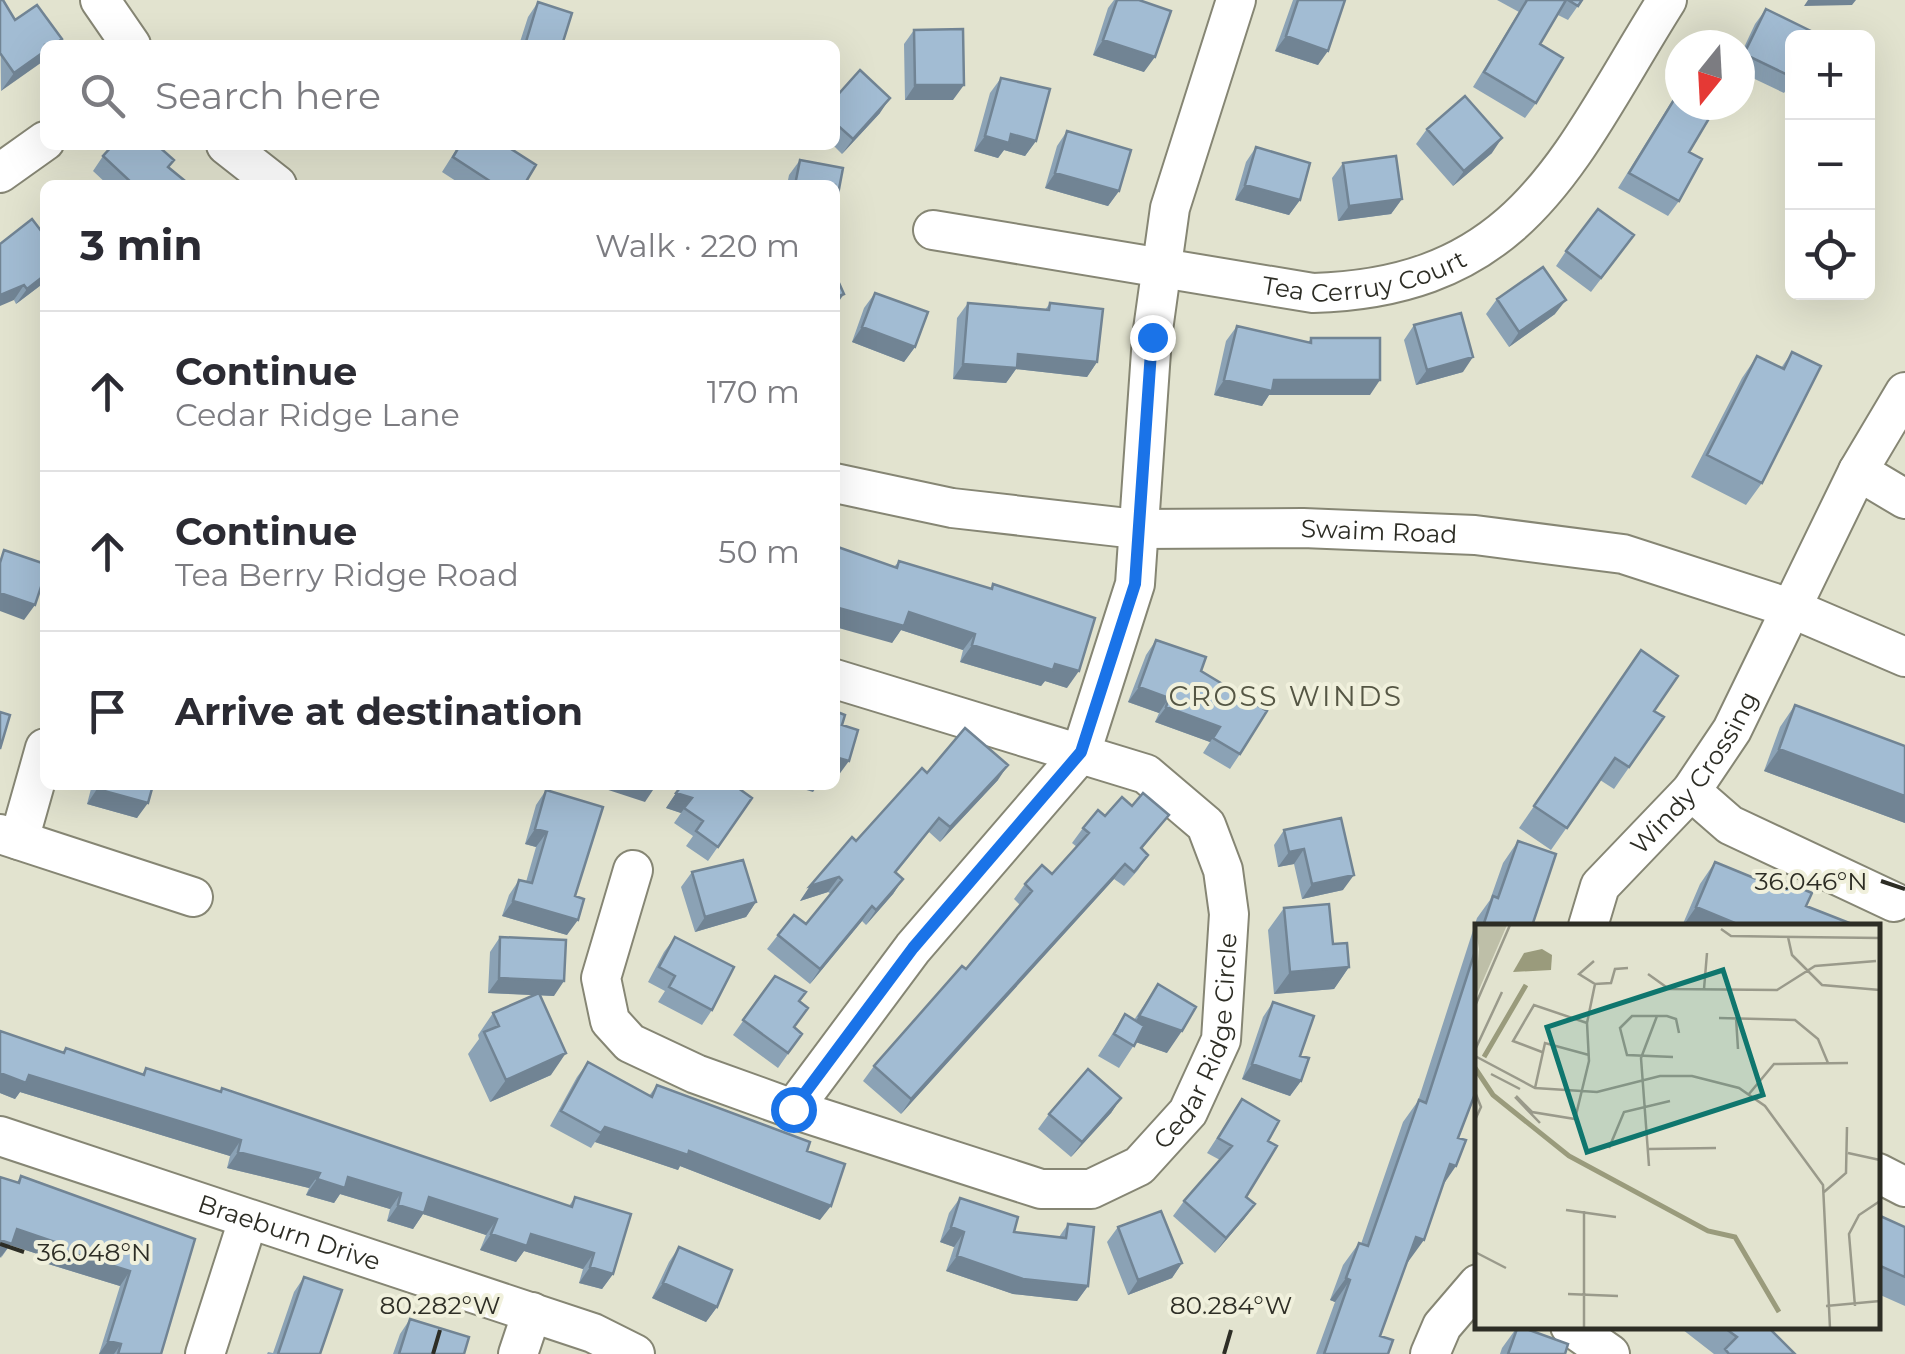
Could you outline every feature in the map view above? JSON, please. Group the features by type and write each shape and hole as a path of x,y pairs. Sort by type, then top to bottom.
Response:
{"street":[{"path":"100,0 128,40"},
{"path":"793,1109 913,948 1081,752 1135,584 1137,529 1170,208 1236,0"},
{"name":"Tea Cerruy Court","path":"933,230 1313,293 1363,292 1424,278 1525,216 1571,156 1667,0"},
{"path":"0,173 40,144"},
{"path":"232,150 271,180"},
{"name":"Windy Crossing","path":"1589,924 1600,886 1691,791 1732,730 1858,471 1905,392"},
{"path":"1858,471 1905,499"},
{"name":"Swaim Road","path":"840,484 952,508 1137,529 1303,528 1475,535 1623,554 1793,609 1905,657"},
{"name":"Cedar Ridge Circle","path":"632,870 602,978 610,1020 630,1043 696,1074 793,1109 1041,1189 1091,1189 1139,1166 1188,1112 1221,1040 1229,961 1223,870 1206,824 1146,774 840,680"},
{"path":"40,761 10,837 193,897"},
{"path":"1691,791 1730,825 1894,902"},
{"name":"Braeburn Drive","path":"0,1136 594,1333 635,1354"},
{"path":"1880,1174 1905,1187"},
{"path":"205,1354 248,1220"},
{"path":"1430,1354 1442,1326 1475,1288"},
{"path":"518,1354 532,1312"},
{"path":"1574,1329 1610,1354"}],"building":[{"path":"0,0 15,20 37,5 62,39 40,40 40,55 14,73 0,53"},
{"path":"1117,0 1139,0 1171,11 1155,57 1103,40"},
{"path":"1298,0 1345,0 1328,51 1286,36"},
{"path":"1527,0 1566,0 1540,44 1563,58 1536,103 1484,72"},
{"path":"538,2 572,13 564,40 527,40"},
{"path":"1766,9 1809,30 1785,30 1785,74 1755,59 1755,32"},
{"path":"963,29 964,85 915,85 914,30"},
{"path":"860,70 890,98 853,139 840,127 840,92"},
{"path":"1001,78 1050,89 1036,141 1011,134 1009,143 985,136"},
{"path":"1465,96 1502,138 1464,171 1427,129"},
{"path":"1665,114 1665,120 1708,120 1689,152 1702,159 1679,201 1629,173"},
{"path":"1067,131 1131,150 1119,191 1055,173"},
{"path":"1256,147 1310,163 1300,200 1245,185"},
{"path":"108,150 163,150 174,160 168,167 184,180 129,180 103,156"},
{"path":"457,150 513,150 536,165 527,180 488,180 453,157"},
{"path":"1396,156 1402,199 1349,206 1343,163"},
{"path":"800,160 843,168 840,184 840,180 796,180"},
{"path":"1598,209 1634,235 1601,278 1566,251"},
{"path":"32,219 40,229 40,279 27,289 24,285 0,295 0,244"},
{"path":"1543,267 1566,300 1519,332 1497,299"},
{"path":"875,293 928,312 915,347 862,327"},
{"path":"968,303 1049,310 1050,303 1103,309 1097,362 1018,354 1017,368 963,364"},
{"path":"1461,313 1473,357 1427,370 1414,325"},
{"path":"1237,326 1311,343 1311,338 1380,338 1380,380 1274,380 1272,391 1224,380"},
{"path":"1792,352 1821,366 1762,483 1707,455 1757,356 1784,369"},
{"path":"840,548 897,568 899,561 992,589 993,584 1095,618 1079,671 1055,664 1053,670 972,645 975,634 909,612 904,626 840,608"},
{"path":"4,550 40,562 40,590 35,605 0,593"},
{"path":"1156,640 1206,657 1201,671 1267,711 1240,754 1213,738 1220,727 1166,707 1169,698 1139,687"},
{"path":"1641,650 1678,676 1654,711 1664,717 1629,767 1615,758 1567,828 1534,806"},
{"path":"1795,705 1905,746 1905,796 1779,749"},
{"path":"0,712 10,715 0,749"},
{"path":"840,713 845,715 842,725 858,730 849,761 840,758"},
{"path":"965,728 1008,765 950,827 939,818 895,872 903,879 876,910 872,906 820,969 778,935 794,915 806,924 842,880 839,877 810,886 852,837 856,841 922,768 927,773"},
{"path":"101,790 152,790 148,803"},
{"path":"546,790 603,807 575,896 584,899 578,920 513,901 519,880 532,883 547,832 535,829"},
{"path":"741,790 752,798 718,847 696,831 703,821 684,808 692,798 676,793"},
{"path":"1143,793 1169,815 1141,848 1148,855 1134,872 1125,864 911,1099 874,1066 962,966 966,969 1032,891 1025,884 1042,865 1052,874 1089,833 1083,828 1098,810 1105,816 1122,797 1132,806"},
{"path":"1341,818 1354,875 1312,884 1304,849 1289,852 1284,830"},
{"path":"1518,841 1556,854 1533,924 1484,924 1493,896 1498,898"},
{"path":"743,860 756,902 705,917 692,872"},
{"path":"1715,862 1781,889 1784,881 1812,893 1806,906 1852,924 1737,924 1696,907"},
{"path":"1329,904 1333,944 1347,943 1349,967 1290,972 1284,908"},
{"path":"500,937 566,940 564,981 499,978"},
{"path":"675,937 734,967 712,1010 669,987 675,976 659,967"},
{"path":"1475,951 1475,1094 1458,1138 1466,1140 1456,1166 1450,1164 1424,1240 1416,1237 1380,1336 1393,1340 1388,1354 1324,1354 1359,1243 1368,1246 1419,1100 1426,1103"},
{"path":"775,976 806,992 799,1001 808,1008 794,1027 802,1034 788,1053 743,1020"},
{"path":"1158,984 1196,1007 1182,1031 1139,1016"},
{"path":"539,993 566,1053 506,1080 484,1032 499,1026 493,1013"},
{"path":"1273,1002 1314,1016 1300,1056 1309,1058 1301,1081 1252,1064"},
{"path":"1125,1014 1144,1026 1134,1046 1114,1034"},
{"path":"0,1031 64,1053 66,1048 144,1075 146,1068 221,1092 222,1088 572,1207 575,1197 631,1214 613,1274 590,1267 594,1253 531,1234 527,1246 491,1234 497,1219 429,1197 424,1213 398,1205 401,1193 348,1177 345,1188 317,1179 320,1173 238,1152 241,1140 29,1075 26,1083 0,1073"},
{"path":"588,1062 652,1097 657,1085 810,1142 807,1151 845,1164 831,1206 689,1151 688,1155 605,1127 601,1133 561,1111"},
{"path":"1088,1069 1121,1098 1082,1142 1049,1114"},
{"path":"1242,1099 1279,1121 1268,1141 1277,1146 1246,1197 1255,1204 1226,1238 1184,1201 1232,1146 1218,1138"},
{"path":"21,1176 195,1239 161,1354 118,1354 121,1344 108,1341 130,1271 56,1248 58,1243 17,1229 12,1244 0,1240 0,1177 19,1183"},
{"path":"960,1198 1018,1217 1014,1232 1066,1238 1068,1224 1094,1227 1088,1286 1023,1279 957,1256 964,1232 951,1227"},
{"path":"1161,1211 1182,1263 1138,1280 1118,1227"},
{"path":"1880,1216 1905,1227 1905,1277 1880,1266"},
{"path":"679,1247 732,1270 717,1307 663,1283"},
{"path":"304,1277 342,1290 320,1354 278,1354"},
{"path":"410,1319 469,1337 464,1354 399,1354"},
{"path":"1517,1329 1568,1344 1565,1354 1508,1354"},
{"path":"1726,1329 1770,1329 1795,1354 1729,1354 1725,1349 1737,1337"}],"district":[{"name":"CROSS WINDS","path":"1286,696"}],"route":[{"path":"793,1109 913,948 1081,752 1135,584 1138,493 1152,337"}]}
